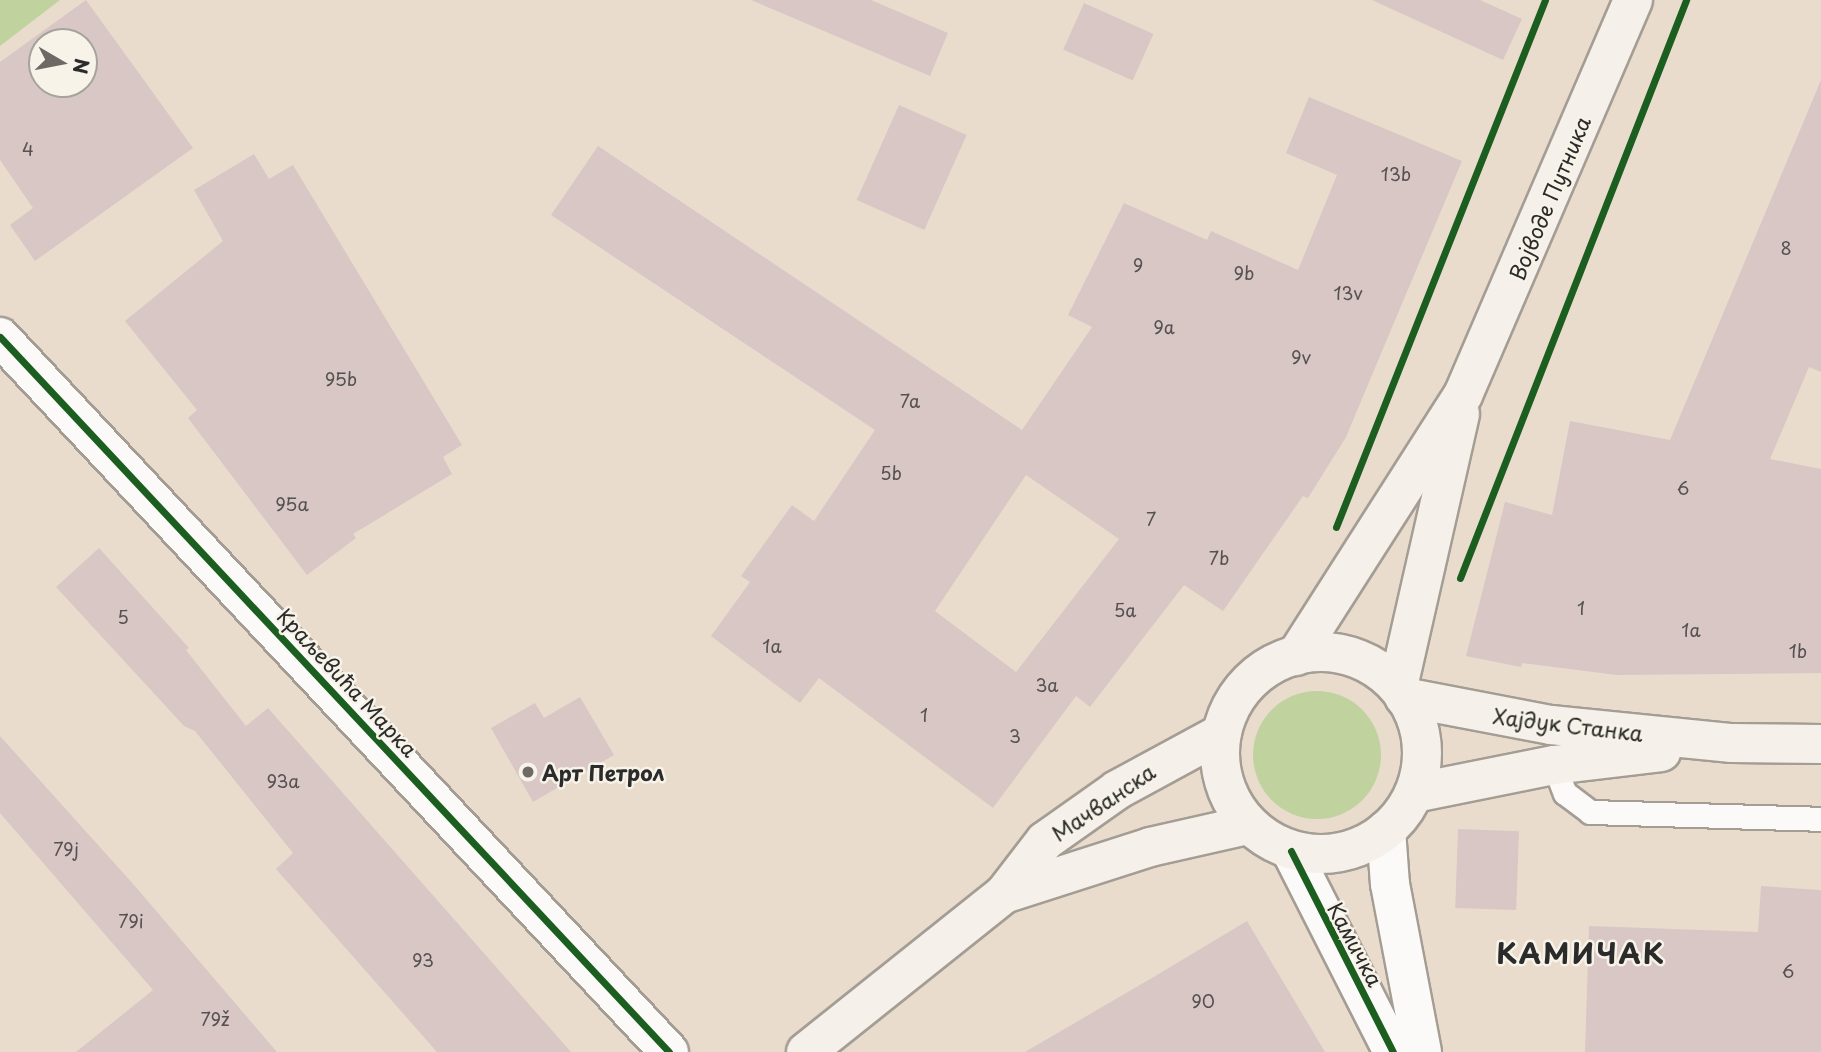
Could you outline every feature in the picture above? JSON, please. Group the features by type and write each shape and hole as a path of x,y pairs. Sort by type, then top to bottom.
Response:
{"main road":[{"name":"Војводе Путника","path":"1296,656 1463,395 1633,0"},
{"name":"Војводе Путника","path":"1401,692 1463,395"},
{"path":"1332,652 1351,656 1401,692 1418,726 1421,748 1414,793 1386,830 1345,852 1316,855 1291,851 1248,825 1224,781 1219,757 1222,733 1243,688 1262,671 1296,656 1332,652"},
{"name":"Хајдук Станка","path":"1401,692 1551,725 1732,743 1821,744"},
{"name":"Мачванска","path":"806,1052 1004,894 1045,841 1095,803 1222,733"},
{"name":"Хајдук Станка","path":"1414,793 1554,765 1732,743"},
{"name":"Мачванска","path":"1004,894 1150,847 1248,825"}],"street":[{"name":"Краљевића Марка","path":"0,337 669,1052"},
{"name":"Камичка","path":"1386,830 1390,884 1422,1052"},
{"name":"Камичка","path":"1291,851 1393,1052"}],"lane":[{"path":"1554,765 1565,793 1590,812 1821,819"}],"green space":[{"path":"0,0 60,0 0,46"},
{"path":"1317,691 1342,696 1362,710 1376,730 1381,755 1376,780 1362,800 1342,814 1317,819 1292,814 1272,800 1258,780 1253,755 1258,730 1272,710 1292,696"}],"building":[{"path":"86,0 193,148 35,261 10,225 33,208 0,160 0,62 28,42 28,98 98,98 98,28 47,28"},
{"path":"751,0 871,0 948,33 930,76"},
{"path":"1372,0 1480,0 1522,19 1503,60"},
{"path":"1084,3 1153,34 1133,81 1063,50"},
{"path":"1821,80 1821,372 1809,367 1770,459 1821,469 1821,673 1617,675 1522,663 1521,667 1466,656 1505,502 1552,515 1570,421 1670,440"},
{"path":"1309,97 1462,161 1346,437 1308,498 1303,496 1223,611 1184,585 1090,707 1076,696 993,808 819,678 800,703 711,636 750,582 741,576 792,505 814,521 875,430 551,215 598,146 1022,430 1092,327 1068,315 1124,203 1207,240 1211,231 1298,270 1337,175 1286,153","holes":["1026,475 1119,539 1016,672 935,611"]},
{"path":"899,105 967,135 924,230 857,200"},
{"path":"254,154 269,179 293,165 462,445 443,457 452,474 353,534 356,538 307,575 188,418 197,410 125,321 223,241 194,190"},
{"path":"99,548 189,648 186,650 246,726 268,708 571,1052 437,1052 276,869 293,853 195,731 184,726 56,587"},
{"path":"580,697 614,755 533,802 491,728 535,703 544,718"},
{"path":"0,736 134,885 277,1052 76,1052 153,990 0,813"},
{"path":"1458,829 1519,831 1516,910 1455,908"},
{"path":"1761,886 1821,890 1821,1052 1585,1052 1589,926 1758,932"},
{"path":"1247,921 1325,1052 1025,1052 1157,975"}],"cycle path":[{"path":"1336,527 1545,0"},
{"path":"1460,578 1686,0"},
{"path":"0,337 669,1052"},
{"path":"1291,851 1393,1052"}],"place":[{"name":"Арт Петрол","path":"528,772"}],"district":[{"name":"КАМИЧАК","path":"1581,953"}]}
